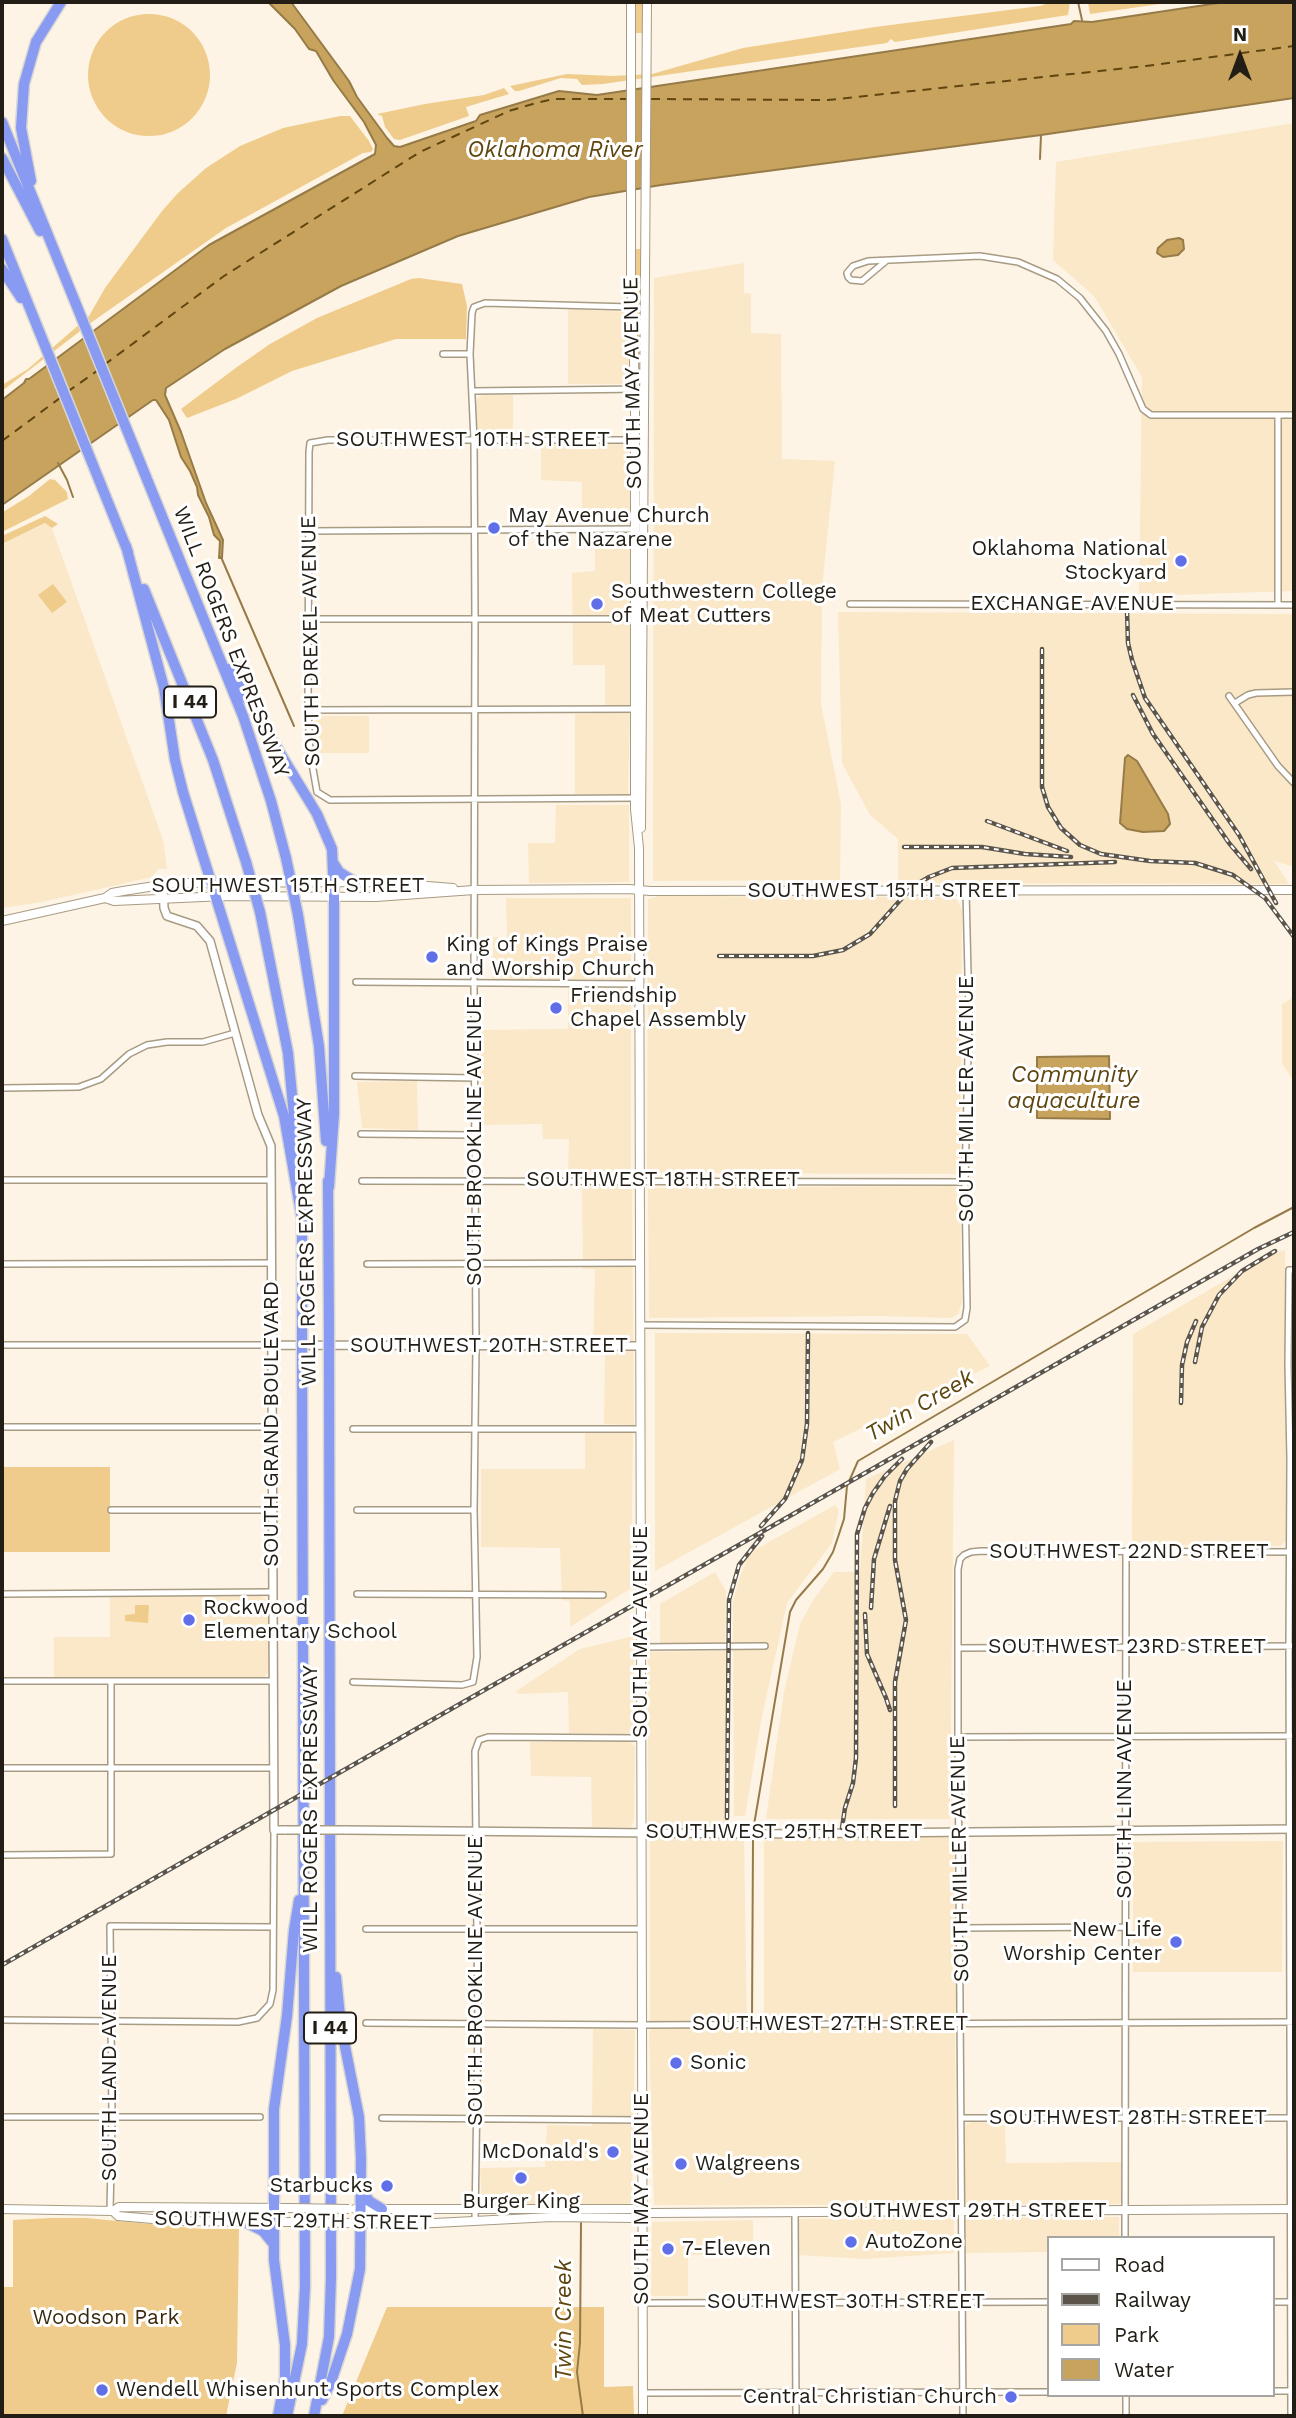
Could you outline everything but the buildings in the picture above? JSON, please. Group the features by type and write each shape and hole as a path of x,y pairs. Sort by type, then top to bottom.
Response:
{"highway":[{"path":"41,218 22,140 21,99 36,42 61,2"},
{"name":"WILL ROGERS EXPRESSWAY","path":"2,122 215,648 259,764 286,858 319,1046 329,1187 330,2308 325,2365 315,2416"},
{"path":"2,158 63,274"},
{"name":"WILL ROGERS EXPRESSWAY","path":"2,239 209,751 260,912 291,1075 302,1219 305,2287 299,2365 287,2416"},
{"path":"2,269 33,315"},
{"path":"126,546 166,695 178,776 281,1107 302,1219"},
{"path":"215,648 323,824 331,849 334,883 334,1115 329,1187"},
{"path":"333,861 338,872 355,882"},
{"path":"278,2416 285,2378 285,2345 274,2245 274,2109 287,2016 294,1930 304,1870"},
{"path":"315,2416 331,2382 354,2308 360,2269 362,2209 359,2118 341,2026 330,1899"},
{"path":"361,2188 369,2201 382,2209"},
{"path":"245,2222 263,2231 274,2245"}],"main road":[{"name":"SOUTH MAY AVENUE","path":"631,2 631,307 639,390"},
{"name":"SOUTH MAY AVENUE","path":"643,2416 639,390 646,242 647,2"},
{"name":"SOUTHWEST 15TH STREET","path":"2,921 105,898 112,893 163,884 376,882 474,890"},
{"path":"376,882 376,897"},
{"name":"SOUTHWEST 15TH STREET","path":"105,898 114,901 215,897 376,897 474,890 1294,890"},
{"name":"SOUTHWEST 29TH STREET","path":"2,2209 633,2209 642,2213 1292,2209"},
{"path":"415,2209 415,2224"},
{"name":"SOUTHWEST 29TH STREET","path":"112,2211 118,2216 176,2221 361,2224 633,2218 642,2213"}],"street":[{"path":"886,261 862,281 848,277 853,266 868,261 938,256 980,256 1032,266 1068,287 1088,308 1119,354 1146,412 1157,416 1294,415"},
{"name":"SOUTH BROOKLINE AVENUE","path":"353,1682 461,1685 473,1682 478,1657 474,1510 477,1346 474,1135 474,440 470,354 472,316 474,307 491,303 631,307"},
{"path":"443,354 470,354"},
{"path":"472,391 639,390"},
{"path":"1278,415 1278,605"},
{"name":"SOUTHWEST 10TH STREET","path":"310,443 328,440 639,440"},
{"name":"SOUTH DREXEL AVENUE","path":"310,443 308,710 310,752 317,792 330,800 474,799"},
{"path":"310,531 639,529"},
{"name":"EXCHANGE AVENUE","path":"850,604 1294,605"},
{"path":"309,619 639,619"},
{"path":"1235,704 1256,693 1294,692"},
{"path":"1229,696 1278,766 1294,783"},
{"path":"308,710 639,709"},
{"path":"474,799 639,798"},
{"path":"163,884 164,898"},
{"name":"SOUTH MILLER AVENUE","path":"966,891 969,1015 965,1182 967,1308"},
{"name":"SOUTH GRAND BOULEVARD","path":"110,2021 238,2022 257,2018 268,2008 271,2000 274,1830 272,1263 269,1139 258,1115 208,937 190,922 168,917 164,898"},
{"path":"356,982 639,984"},
{"path":"2,1088 79,1087 101,1079 129,1054 147,1045 203,1042 236,1033"},
{"path":"355,1076 475,1078"},
{"path":"361,1134 474,1135"},
{"path":"2,1180 271,1180"},
{"name":"SOUTHWEST 18TH STREET","path":"362,1181 965,1182"},
{"path":"2,1264 272,1263"},
{"path":"367,1264 640,1263"},
{"path":"1291,1270 1291,2416"},
{"name":"SOUTHWEST 20TH STREET","path":"640,1325 955,1327 965,1320 967,1308"},
{"name":"SOUTHWEST 20TH STREET","path":"2,1345 640,1346"},
{"path":"2,1427 272,1427"},
{"path":"353,1429 640,1429"},
{"path":"111,1510 273,1510"},
{"path":"357,1510 474,1510"},
{"name":"SOUTHWEST 22ND STREET","path":"964,1555 981,1551 1292,1552"},
{"name":"SOUTH LINN AVENUE","path":"1125,2236 1126,1551"},
{"name":"SOUTH MILLER AVENUE","path":"963,2416 958,1569 964,1555"},
{"path":"2,1594 273,1592"},
{"path":"358,1594 603,1595"},
{"path":"641,1647 765,1646"},
{"name":"SOUTHWEST 23RD STREET","path":"959,1648 1292,1646"},
{"path":"2,1681 273,1681"},
{"path":"2,1855 111,1854 111,1682"},
{"path":"958,1737 1292,1736"},
{"name":"SOUTH BROOKLINE AVENUE","path":"475,2222 478,2024 475,1751 480,1740 488,1737 641,1738"},
{"path":"2,1768 273,1768"},
{"name":"SOUTHWEST 25TH STREET","path":"274,1830 642,1833 1292,1829"},
{"name":"SOUTH LAND AVENUE","path":"112,2211 110,1926 274,1927"},
{"path":"961,1928 1125,1927"},
{"path":"366,1929 642,1929"},
{"path":"2,2020 110,2021"},
{"name":"SOUTHWEST 27TH STREET","path":"366,2023 642,2025 1292,2022"},
{"path":"2,2117 260,2117"},
{"path":"382,2118 642,2120"},
{"name":"SOUTHWEST 28TH STREET","path":"962,2118 1293,2118"},
{"path":"795,2213 796,2416"},
{"name":"SOUTHWEST 30TH STREET","path":"642,2303 1048,2302"},
{"path":"1275,2302 1290,2302"},
{"path":"1275,2391 1290,2391"},
{"path":"643,2393 1048,2392"},
{"path":"1126,2397 1126,2416"}],"shaded area":[{"path":"1294,123 1294,591 1139,596 1142,377 1094,296 1053,260 1056,162"},
{"path":"744,263 744,293 751,294 751,333 781,334 782,459 835,461 822,588 821,704 841,804 840,880 653,881 654,278"},
{"path":"568,309 628,312 629,384 568,384"},
{"path":"513,395 513,436 478,437 476,403 478,397"},
{"path":"541,444 630,444 634,697 630,705 628,795 575,794 575,714 605,713 605,665 573,665 572,573 595,571 595,524 582,523 582,482 541,480"},
{"path":"46,523 52,528 163,840 167,869 158,869 152,877 42,902 2,908 2,544"},
{"path":"838,612 1294,614 1294,867 1274,861 1289,884 898,883 898,839 870,815 842,763"},
{"path":"315,716 369,716 369,753 317,753"},
{"path":"556,805 629,805 629,882 529,883 528,843 555,843"},
{"path":"659,896 946,897 957,900 962,910 960,1168 956,1174 654,1173 647,1170 648,899"},
{"path":"506,898 631,898 631,979 493,979 493,937 507,938"},
{"path":"568,989 631,989 631,1174 568,1174 569,1139 543,1139 542,1124 482,1125 481,1030 568,1029"},
{"path":"1294,997 1294,1082 1282,1063 1282,1004"},
{"path":"417,1081 418,1130 362,1128 357,1082"},
{"path":"582,1184 632,1185 634,1425 604,1424 605,1351 593,1350 595,1269 583,1269"},
{"path":"954,1186 960,1197 962,1303 958,1314 951,1318 649,1318 648,1188"},
{"path":"1285,1250 1286,1540 1281,1546 1132,1545 1133,1334 1226,1280"},
{"path":"655,1333 967,1334 990,1366 833,1442 840,1469 655,1571"},
{"path":"585,1433 633,1433 631,1588 570,1627 570,1601 562,1600 560,1548 481,1547 481,1469 585,1469"},
{"path":"954,1440 950,1819 766,1819 784,1692 800,1624 834,1572 860,1572 866,1479"},
{"path":"835,1505 838,1514 832,1543 787,1603 761,1721 745,1816 734,1816 733,1601 740,1577 748,1556 755,1550"},
{"path":"715,1572 726,1591 725,1643 660,1643 660,1604"},
{"name":"Rockwood Elementary School","path":"262,1596 269,1603 269,1672 263,1678 54,1677 54,1637 110,1637 110,1597"},
{"path":"634,1636 633,1732 569,1733 568,1692 515,1692 580,1649"},
{"path":"726,1651 726,1829 650,1828 648,1652"},
{"path":"629,1741 635,1746 634,1821 631,1827 592,1827 591,1777 531,1776 530,1742"},
{"path":"769,1837 951,1837 954,1847 954,2019 764,2019 764,1843"},
{"path":"650,1838 744,1839 747,2021 650,2021"},
{"path":"1283,1841 1282,1972 1133,1972 1133,1842"},
{"path":"653,2028 955,2029 956,2203 654,2205 649,2031"},
{"path":"593,2029 635,2030 632,2201 628,2204 482,2205 480,2168 545,2167 547,2125 592,2126"},
{"path":"972,2122 1005,2123 1006,2163 1122,2162 1121,2202 965,2204 965,2125"},
{"path":"1119,2217 1119,2236 1048,2236 1048,2252 964,2253 964,2222 967,2218"},
{"path":"954,2218 954,2253 865,2259 798,2255 798,2219"},
{"path":"753,2220 753,2255 688,2255 688,2296 651,2296 652,2222"}],"green space":[{"path":"635,2 643,2 642,33 635,33"},
{"path":"1051,2 1070,2 1068,15 895,42 891,39 887,43 603,84 582,85 577,79 561,78 519,91 510,86 567,74 652,74 743,48 875,27 1040,6"},
{"path":"1088,2 1174,2 1090,14"},
{"path":"149,14 172,19 192,32 205,52 210,75 205,98 192,118 172,131 149,136 126,131 106,118 93,98 88,75 93,52 106,32 126,19"},
{"path":"504,88 509,94 466,107 469,116 400,140 394,139 385,127 382,116 377,114 484,95"},
{"path":"350,116 369,141 373,149 371,152 363,153 226,228 92,322 2,391 2,385 28,369 89,316 105,288 162,211 206,168 240,146 283,128"},
{"path":"635,249 642,249 639,376"},
{"path":"419,278 462,284 467,306 466,339 396,339 292,371 236,399 187,418 181,409 270,344 317,318"},
{"path":"50,479 55,480 67,492 68,499 2,532 3,512"},
{"path":"45,516 58,524 52,528 45,523 2,544 2,536"},
{"path":"53,584 67,602 52,613 38,595"},
{"path":"2,1467 110,1467 110,1552 2,1552"},
{"path":"135,1605 149,1605 148,1623 125,1621 125,1615 135,1614"},
{"name":"Woodson Park","path":"86,2218 203,2229 239,2229 237,2363 226,2416 2,2416 2,2287 13,2287 13,2220"},
{"path":"387,2307 604,2307 604,2387 633,2386 634,2416 342,2416"}],"water":[{"name":"Oklahoma River","path":"268,2 291,2 387,138 394,146 400,147 476,121 480,115 559,91 597,95 1071,24 1074,21 1092,22 1225,2 1294,2 1294,98 1041,135 661,185 589,197 458,236 341,286 225,349 166,388 165,395 223,540 222,558 219,558 220,541 214,535 197,487 181,457 169,420 156,400 2,505 2,400 26,379 209,245 375,154 376,145 364,122 333,80 316,51 309,49 295,29"},
{"path":"1167,240 1183,240 1184,249 1178,255 1163,257 1157,253 1158,248"},
{"path":"1128,755 1137,761 1168,814 1170,824 1164,831 1143,832 1127,829 1120,823 1125,758"},
{"name":"Community aquaculture","path":"1109,1056 1110,1119 1037,1118 1037,1057"}],"waterway":[{"path":"1078,2 1082,20"},
{"path":"1040,159 1041,135"},
{"path":"58,463 73,497"},
{"path":"221,557 294,726"},
{"name":"Twin Creek","path":"754,1825 790,1612 796,1600 823,1569 833,1552 844,1519 847,1486 858,1461 1294,1207"},
{"name":"Twin Creek","path":"752,2018 753,1840"},
{"name":"Twin Creek","path":"581,2223 580,2343 577,2372 583,2416"}],"ferry route":[{"path":"651,99 828,100 1146,66 1294,46"},
{"path":"104,365 224,276 420,152 509,111 536,103 554,99 628,99"},
{"path":"67,392 97,371"},
{"path":"2,441 60,398"}],"railway":[{"path":"1127,611 1128,643 1145,698 1239,835 1276,903"},
{"path":"1042,649 1042,787 1048,807 1061,828 1080,845 1101,854 1150,861 1195,863 1233,875 1265,898 1294,937"},
{"path":"1133,695 1153,734 1229,843 1251,869"},
{"path":"987,821 1067,851"},
{"path":"904,847 982,847 1025,854 1071,857"},
{"path":"719,956 813,956 843,950 870,934 912,887 952,868 1115,862"},
{"path":"2,1965 1258,1249 1294,1232"},
{"path":"1195,1362 1202,1327 1219,1295 1242,1271 1275,1251"},
{"path":"1181,1403 1182,1365 1187,1342 1196,1321"},
{"path":"761,1526 785,1499 802,1460 807,1424 808,1333"},
{"path":"895,1806 895,1682 906,1620 895,1560 895,1501 900,1481 907,1469 931,1442"},
{"path":"842,1828 856,1758 857,1534 873,1493 902,1459"},
{"path":"871,1608 874,1559 890,1506"},
{"path":"727,1818 729,1600 739,1565 762,1536"},
{"path":"865,1614 867,1654 890,1710"}],"place":[{"name":"May Avenue Church of the Nazarene","path":"494,528"},
{"name":"Oklahoma National Stockyard","path":"1181,561"},
{"name":"Southwestern College of Meat Cutters","path":"597,604"},
{"name":"King of Kings Praise and Worship Church","path":"432,957"},
{"name":"Friendship Chapel Assembly","path":"556,1008"},
{"name":"Rockwood Elementary School","path":"189,1620"},
{"name":"New Life Worship Center","path":"1176,1942"},
{"name":"Sonic","path":"676,2063"},
{"name":"McDonald's","path":"613,2152"},
{"name":"Walgreens","path":"681,2164"},
{"name":"Burger King","path":"521,2178"},
{"name":"Starbucks","path":"387,2186"},
{"name":"AutoZone","path":"851,2242"},
{"name":"7-Eleven","path":"668,2249"},
{"name":"Wendell Whisenhunt Sports Complex","path":"102,2390"},
{"name":"Central Christian Church","path":"1011,2397"}]}
